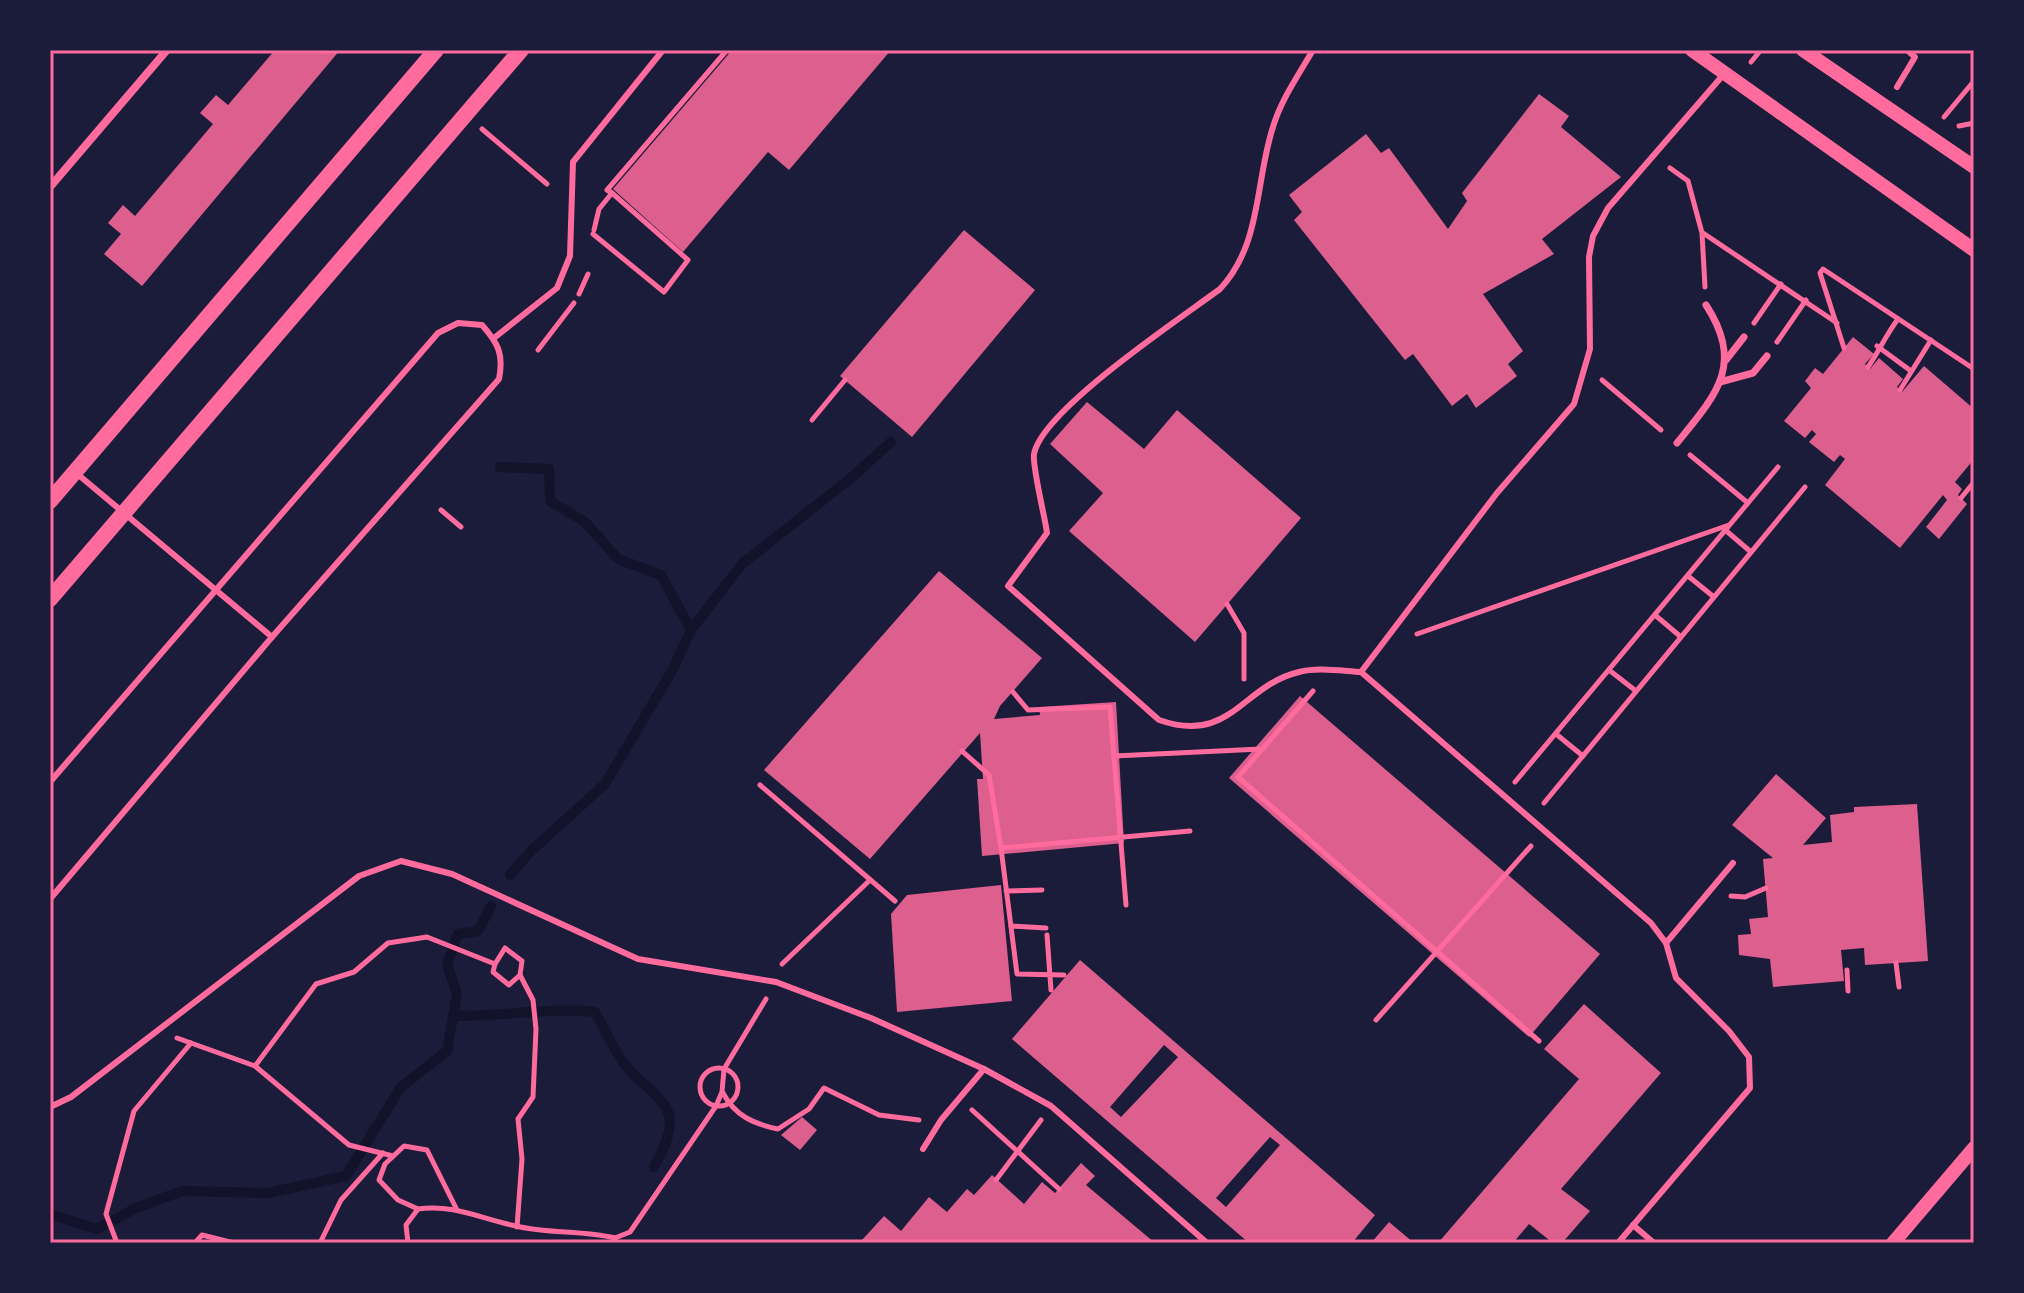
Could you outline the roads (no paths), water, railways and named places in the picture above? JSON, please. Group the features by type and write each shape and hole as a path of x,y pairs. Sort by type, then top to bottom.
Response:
{"main road":[{"path":"50,501 436,50"},
{"path":"50,599 521,50"}],"street":[{"path":"50,187 167,50"},
{"path":"1692,50 1974,250"},
{"path":"1803,50 1974,167"},
{"path":"1677,443 1709,403 1720,382 1724,364 1722,330 1706,305"},
{"path":"1724,364 1744,337"},
{"path":"1720,382 1753,373 1767,356"},
{"path":"1893,1243 1974,1148"}],"lane":[{"path":"494,338 557,288 570,256 573,223 569,182 573,162 663,50"},
{"path":"1313,50 1273,126 1252,229 1237,271 1220,289 1084,392 1053,422 1034,454 1047,533 1008,586 1159,720 1181,728 1216,724 1269,686 1298,672 1361,672 1637,911 1666,943 1676,978 1749,1057 1750,1088 1618,1243"},
{"path":"1897,87 1915,57 1907,50"},
{"path":"1361,672 1497,493 1574,404 1590,349 1589,257 1593,236 1608,208 1724,74"},
{"path":"50,782 438,333 458,323 482,325 494,338 502,361 499,379 272,637 50,899"},
{"path":"75,472 272,637"},
{"path":"50,1107 71,1097 359,876 401,861 452,874 638,959 776,982 871,1018 984,1069 1051,1106 1207,1243"},
{"path":"1666,943 1733,863"},
{"path":"923,1149 941,1120 984,1069"},
{"path":"1633,1225 1654,1243"}],"waterway":[{"path":"510,875 532,850 605,784 673,669 691,630 742,564 851,478 891,442"},
{"path":"500,467 549,469 550,501 585,522 618,559 661,575 691,630"},
{"path":"50,1214 97,1229 136,1208 182,1191 268,1193 346,1176 401,1087 447,1051 457,994 447,964 458,934 478,931 491,906"},
{"path":"453,1016 595,1012 622,1061 667,1110 669,1132 654,1167"}]}
